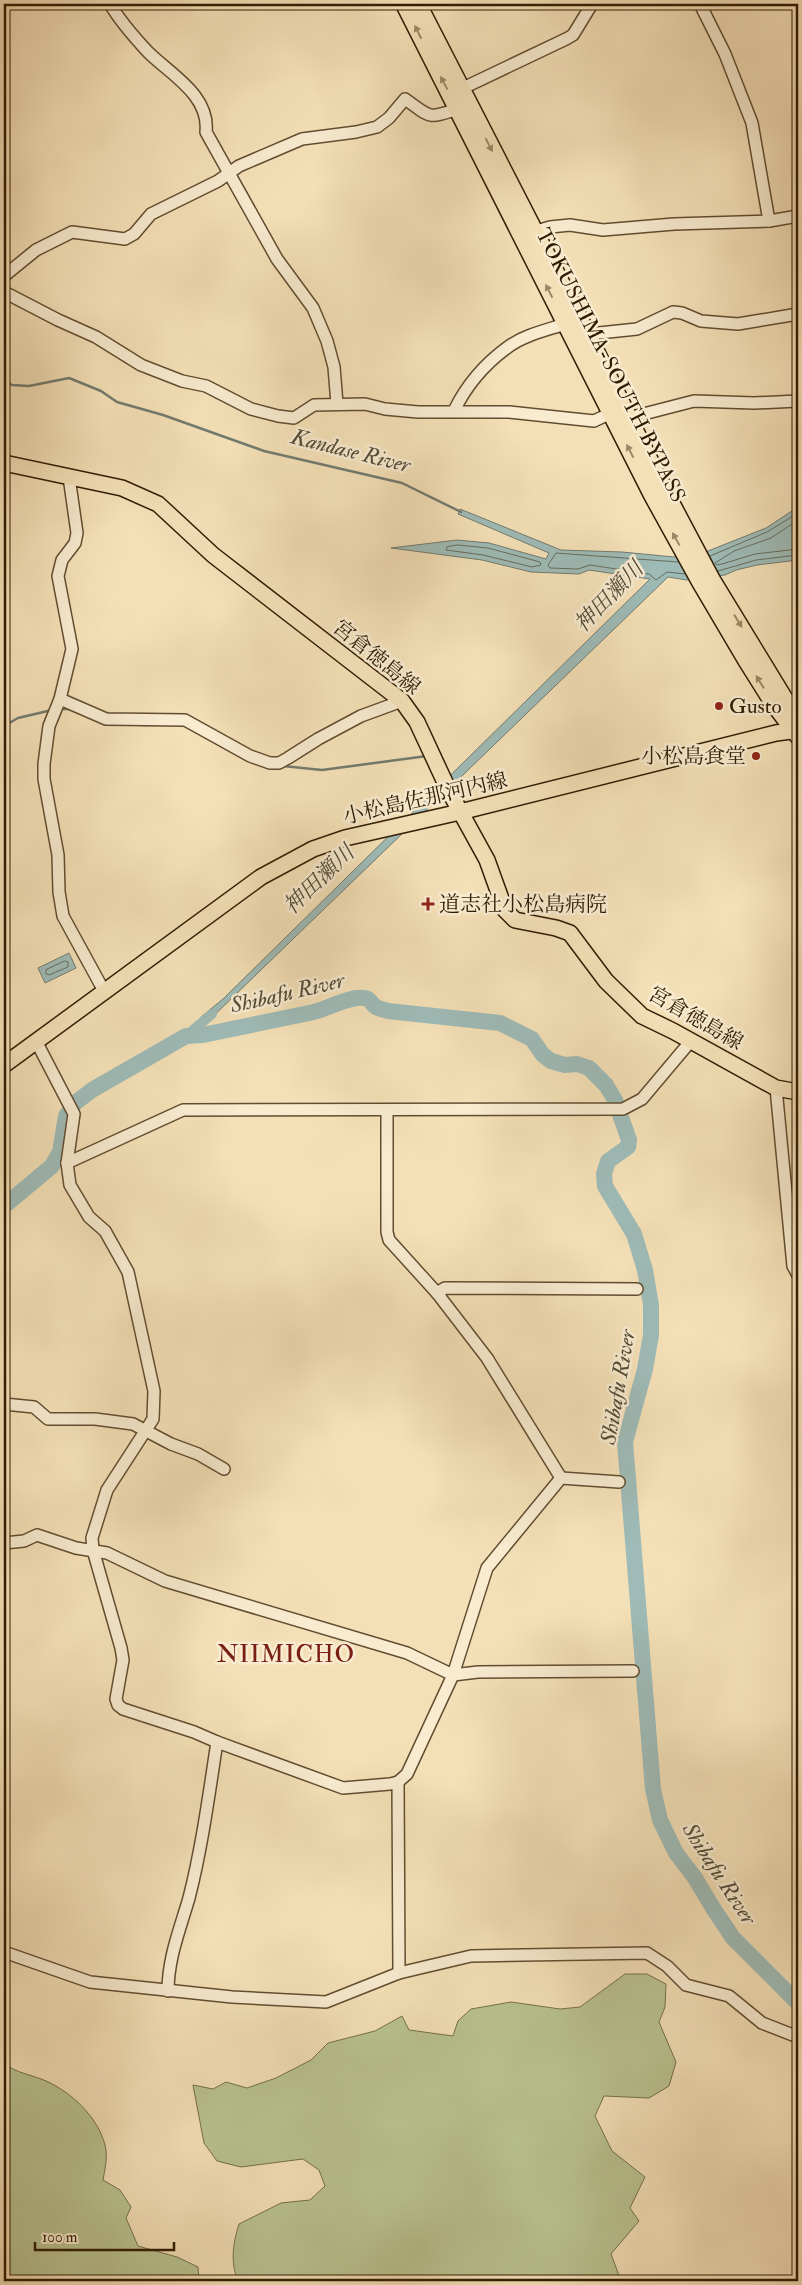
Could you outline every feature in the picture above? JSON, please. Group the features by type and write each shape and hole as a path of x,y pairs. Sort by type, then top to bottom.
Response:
{"highway":[{"name":"TOKUSHIMA-SOUTH BYPASS","path":"404,4 458,109 528,234 582,339 628,418 659,494"},
{"name":"TOKUSHIMA-SOUTH BYPASS","path":"418,4 461,89 528,234 565,324 582,339 611,413 659,494 773,703 797,728"}],"main road":[{"name":"宮倉徳島線","path":"4,463 122,488 158,504 213,555 402,701 417,722 449,792 491,869 505,910 515,920 556,928 570,933 606,980 642,1016 776,1088 798,1092"},
{"name":"小松島佐那河内線","path":"4,1065 261,877 313,849 345,838 419,822 797,728"}],"street":[{"path":"110,4 146,50 190,89 207,125 206,132 228,175 250,208 277,259 313,308 330,349 334,367 337,404"},
{"path":"461,89 566,40 573,35 592,4"},
{"path":"700,4 725,54 752,123 769,221"},
{"path":"4,276 36,250 72,232 125,238 134,234 151,214 228,175 239,166 302,139 356,132 377,127 389,118 405,99 430,116 437,117 458,109"},
{"path":"528,234 550,226 570,225 603,230 674,224 769,221 798,216"},
{"path":"4,292 96,337 141,365 182,381 206,386 251,409 294,418 314,406 337,404 365,404 385,409 418,412 509,412 594,421 611,413"},
{"path":"582,339 637,329 673,312 682,313 701,321 738,324 798,314"},
{"path":"454,411 462,395 474,380 509,346 565,324"},
{"path":"628,418 694,401 754,403 798,401"},
{"path":"69,476 77,532 76,542 62,560 58,576 72,648 60,700 49,726 44,779 58,855 59,892 63,916 104,991"},
{"path":"60,700 106,719 185,720 250,756 270,763 279,763 361,716 402,701"},
{"path":"36,1041 71,1107 67,1163 70,1185 89,1217 105,1231 128,1272 154,1391 153,1419 107,1490 92,1538 93,1550 123,1660 116,1699 118,1705 140,1715 194,1732 343,1788 398,1782 407,1774 453,1674 487,1568 561,1478"},
{"path":"67,1163 183,1110 619,1109 642,1098 690,1042"},
{"path":"776,1088 793,1266 798,1275"},
{"path":"387,1111 387,1232 389,1240 437,1294 487,1358 561,1478"},
{"path":"437,1294 445,1288 637,1289"},
{"path":"4,1404 34,1407 48,1419 102,1420 133,1424 163,1440 198,1454 224,1469"},
{"path":"561,1478 619,1482"},
{"path":"4,1543 24,1541 37,1535 76,1548 107,1553 165,1581 408,1653 453,1674 478,1672 633,1671"},
{"path":"168,1991 176,1934 189,1898 218,1742"},
{"path":"398,1782 399,1973"},
{"path":"4,1952 90,1982 168,1991 326,2002 399,1973 452,1960 488,1955 527,1957 647,1953 667,1966 686,1985 729,1996 762,2023 798,2037"}],"green space":[{"path":"625,1974 647,1974 666,1984 665,2007 659,2022 676,2062 669,2086 649,2098 604,2096 595,2116 612,2151 645,2177 630,2208 639,2221 611,2254 620,2278 625,2281 238,2281 234,2267 233,2252 239,2224 281,2203 310,2200 325,2186 319,2170 303,2159 241,2167 217,2161 204,2143 193,2085 213,2089 226,2082 247,2088 276,2078 311,2060 328,2043 375,2031 402,2016 409,2030 453,2036 458,2021 471,2009 511,2002 560,2009 580,2007"},
{"path":"4,2063 13,2069 41,2079 65,2092 90,2115 106,2149 103,2180 120,2190 131,2207 126,2218 138,2246 177,2257 198,2267 199,2281 4,2281"}],"water":[{"path":"798,507 798,560 757,565 725,575 687,580 668,577 205,1024 200,1018 223,999 650,579 589,570 579,574 531,572 482,560 391,548 457,540 489,543 546,559 549,553 458,514 460,509 561,550 622,552 674,557 708,551 766,528"},
{"path":"69,953 76,968 45,983 38,968"}],"waterway":[{"name":"Kandase River","path":"4,380 12,385 29,386 69,378 101,391 117,402 163,415 264,451 402,483 461,512"},
{"path":"60,709 72,709"},
{"path":"4,726 18,718 52,710"},
{"path":"112,724 149,725"},
{"path":"283,766 322,770 427,756"},
{"path":"255,763 268,768"},
{"name":"Shibafu River","path":"4,1206 52,1166 60,1152 66,1116 75,1103 92,1090 186,1036 203,1035 314,1012 352,999 366,998 376,1007 388,1011 500,1023 532,1039 543,1055 551,1061 565,1065 577,1064 589,1068 606,1085 615,1100 629,1140 628,1147 608,1161 604,1174 605,1186 634,1234 645,1270 651,1305 651,1335 645,1369 625,1442 653,1789 660,1820 676,1853 695,1878 733,1938 798,2003"},
{"name":"神田瀬川","path":"186,1036 212,1014"}],"place":[{"name":"Gusto","path":"719,706"},
{"name":"小松島食堂","path":"756,756"},
{"name":"道志社小松島病院","path":"428,904"}],"district":[{"name":"NIIMICHO","path":"286,1654"}]}
